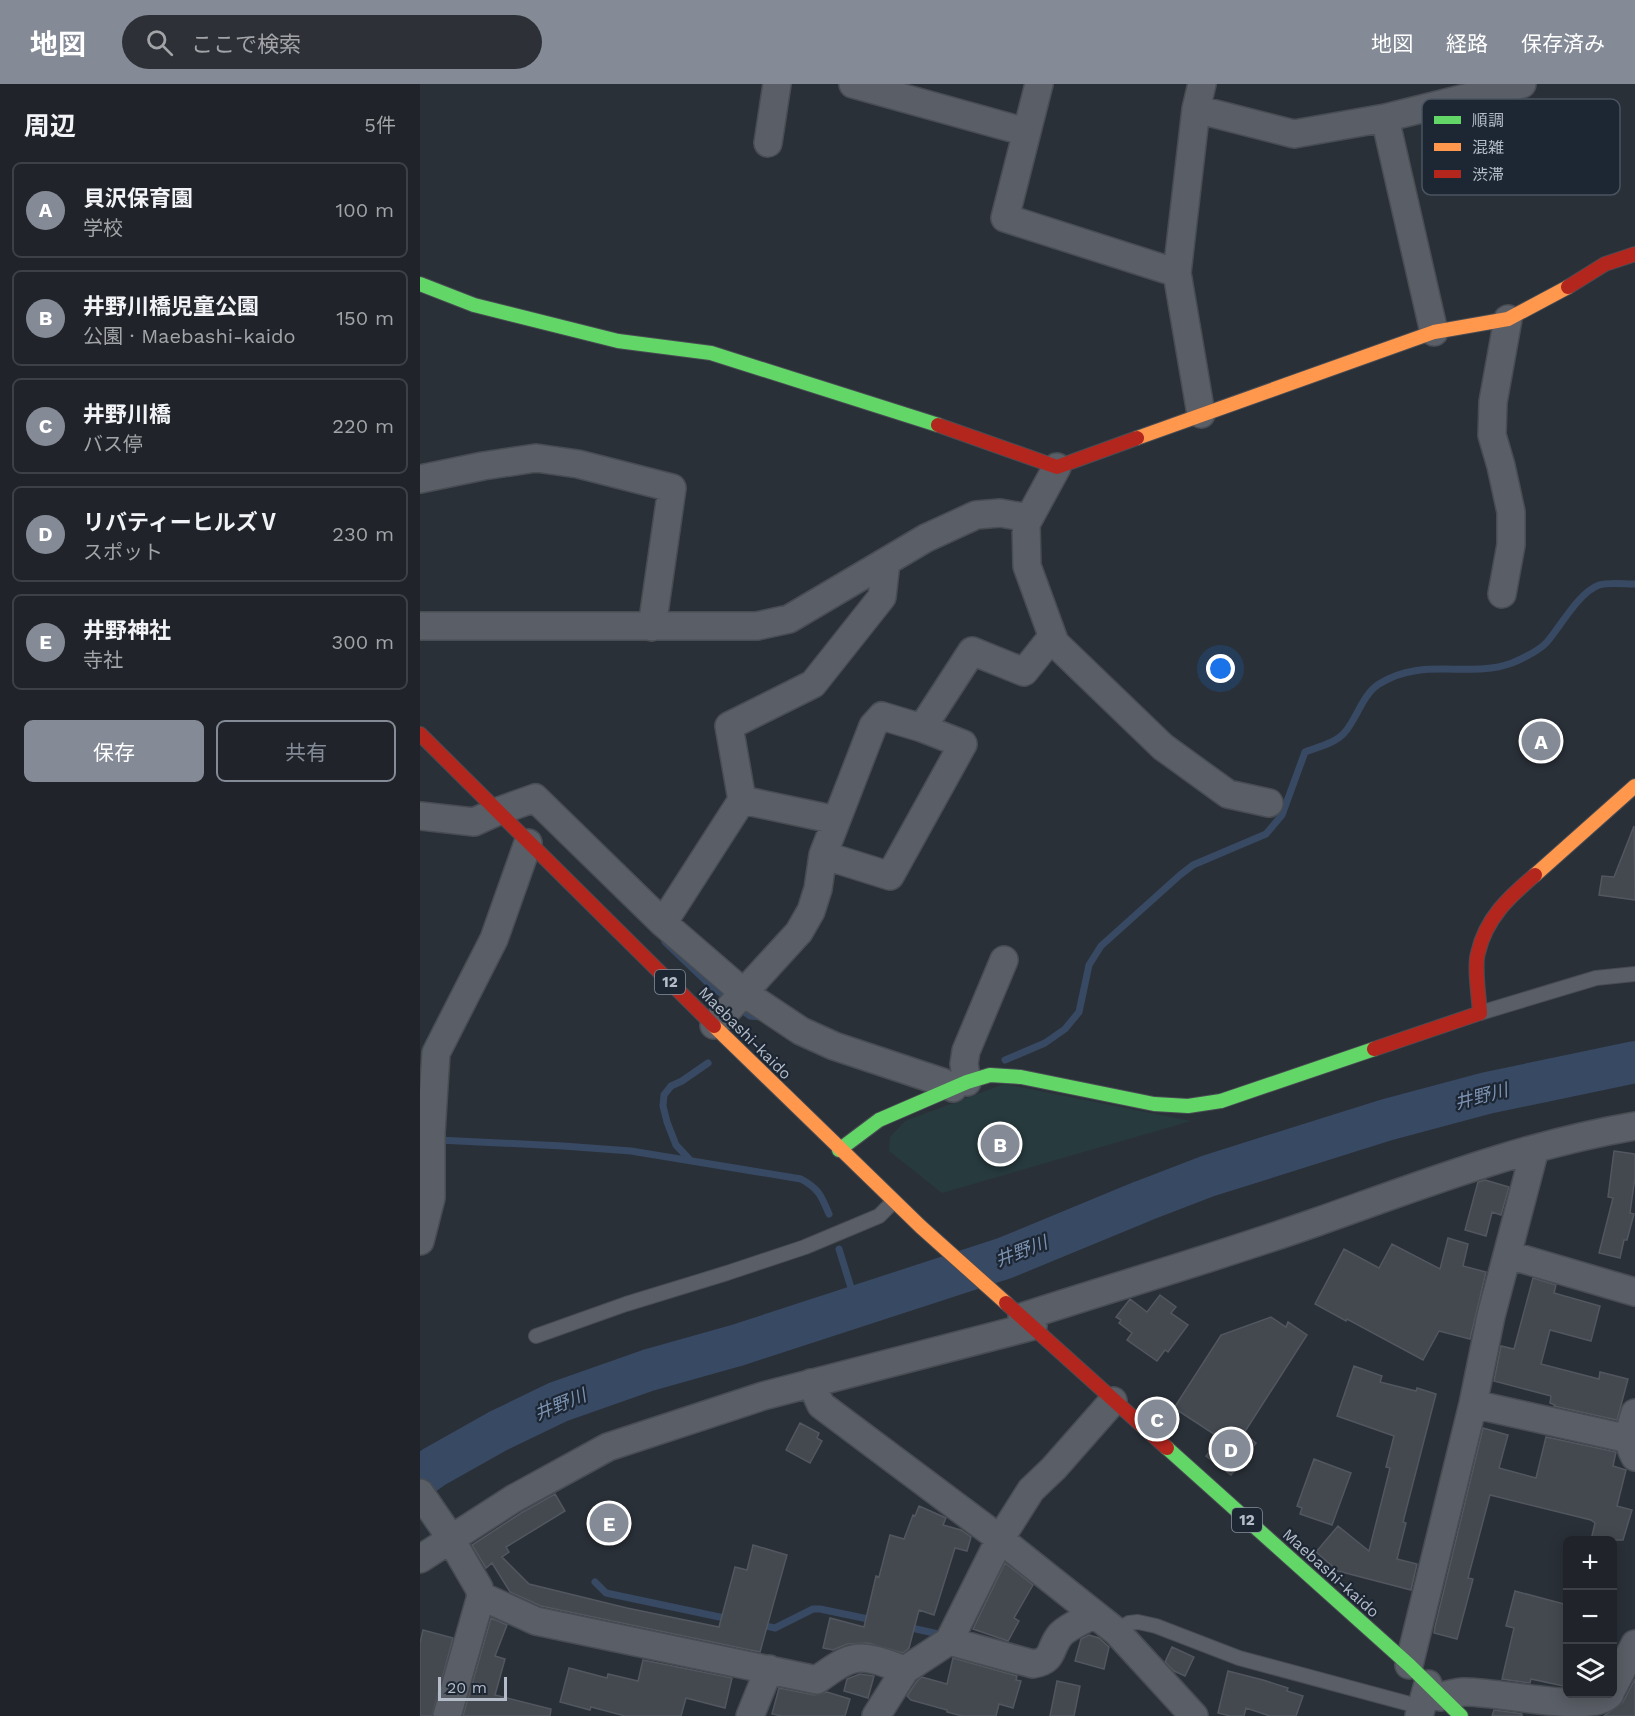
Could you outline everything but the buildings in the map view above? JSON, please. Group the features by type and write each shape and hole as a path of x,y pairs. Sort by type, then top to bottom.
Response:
{"street":[{"path":"768,143 777,84"},
{"path":"1039,84 1005,218 1177,273"},
{"path":"1462,99 1522,84"},
{"path":"868,86 1026,132"},
{"path":"1201,414 1177,273 1199,96 1294,134 1385,118 1422,109"},
{"path":"1385,118 1434,332"},
{"path":"420,284 474,305 618,340 711,352 929,422 1057,467 1434,332 1508,319 1556,294 1605,264 1635,254"},
{"path":"1502,594 1511,545 1511,512 1492,435 1493,402 1508,319"},
{"path":"420,479 536,458 578,464 672,488 652,627"},
{"path":"1057,467 1026,524 1027,566 1055,643 1163,747 1228,794 1269,802"},
{"path":"420,626 757,626 789,619 926,538 976,515 1000,513 1029,518"},
{"path":"663,923 742,800 729,726 813,684 882,597 886,562"},
{"path":"922,728 972,651 1024,672 1052,637"},
{"path":"714,1025 799,932 811,911 818,889 823,855 873,726 877,721 882,716 963,744 890,876 823,855"},
{"name":"Maebashi-kaido","path":"420,734 496,812 839,1150 921,1227 1024,1318 1423,1694 1461,1716"},
{"path":"839,1150 879,1120 960,1085 990,1076 1021,1077 1154,1104 1188,1106 1221,1101 1480,1013 1477,954 1486,931 1502,904 1635,786"},
{"path":"420,816 474,822 535,798 663,923 744,993 801,1031 834,1046 942,1082 960,1085"},
{"path":"742,800 836,820"},
{"path":"420,1241 431,1198 430,1052 494,939 528,843"},
{"path":"960,1085 966,1051 1004,960"},
{"path":"420,1559 448,1535 608,1447 763,1396 1024,1318 1300,1228 1478,1164 1603,1131 1635,1126"},
{"path":"1535,1149 1509,1255 1491,1316 1473,1404 1423,1694 1464,1692 1573,1708 1594,1706 1607,1698"},
{"path":"1509,1255 1635,1292"},
{"path":"811,1383 821,1405 999,1539 1115,1631 1194,1716"},
{"path":"876,1716 905,1670 949,1641 999,1539 1031,1490 1054,1468 1113,1401"},
{"path":"1473,1404 1632,1448 1635,1413"},
{"path":"420,1493 448,1535 479,1588 481,1596 447,1716"},
{"path":"481,1596 536,1622 817,1680 846,1660 856,1657 872,1658 905,1670"},
{"path":"949,1641 1033,1664 1042,1663 1048,1658 1061,1634 1094,1614"},
{"path":"1617,1679 1635,1644"},
{"path":"750,1716 769,1669"}],"lane":[{"path":"1480,1013 1596,978 1635,974"},
{"path":"536,1336 626,1304 727,1274 805,1247 879,1216 894,1201"},
{"path":"1115,1631 1129,1623 1138,1622 1156,1626 1239,1658 1423,1694"}],"green space":[{"path":"1004,1084 1191,1121 942,1193 889,1151 890,1137 905,1121"}],"waterway":[{"path":"1005,1060 1045,1043 1065,1029 1079,1012 1089,965 1101,946 1180,875 1193,865 1266,834 1282,815 1305,752 1341,736 1373,688 1396,676 1412,671 1479,669 1512,663 1544,645 1577,602 1591,589 1607,584 1635,584"},
{"path":"665,942 728,999"},
{"path":"739,1008 750,1016 761,1017"},
{"name":"井野川","path":"420,1477 498,1431 558,1402 649,1370 738,1345 1005,1258 1208,1176 1386,1120 1487,1093 1635,1062"},
{"path":"690,1160 676,1145 663,1106 664,1095 671,1086 708,1063"},
{"path":"438,1140 631,1151 801,1179 819,1193 829,1214"},
{"path":"839,1249 857,1307"},
{"path":"595,1582 606,1593 729,1619"},
{"path":"761,1625 775,1628 813,1609 873,1620"},
{"path":"907,1627 943,1635"}],"traffic: fast":[{"path":"420,284 474,305 618,341 711,353 938,425"},
{"path":"839,1150 879,1120 967,1082 990,1075 1021,1077 1154,1104 1188,1106 1221,1101 1374,1049"},
{"path":"1167,1448 1409,1665 1461,1716"}],"traffic: slow":[{"path":"1137,438 1434,332 1508,319 1568,287"},
{"path":"1535,875 1635,786"},
{"path":"714,1026 921,1227 1006,1303"}],"traffic: jam":[{"path":"1568,287 1605,264 1635,254"},
{"path":"938,425 1057,467 1137,438"},
{"path":"420,734 714,1026"},
{"path":"1374,1049 1480,1013 1476,966 1482,941 1500,909 1535,875"},
{"path":"1006,1303 1167,1448"}],"place":[{"name":"貝沢保育園","path":"1541,741"},
{"name":"井野川橋児童公園","path":"1000,1144"},
{"name":"井野川橋","path":"1157,1419"},
{"name":"リバティーヒルズⅤ","path":"1231,1449"},
{"name":"井野神社","path":"609,1523"}]}
